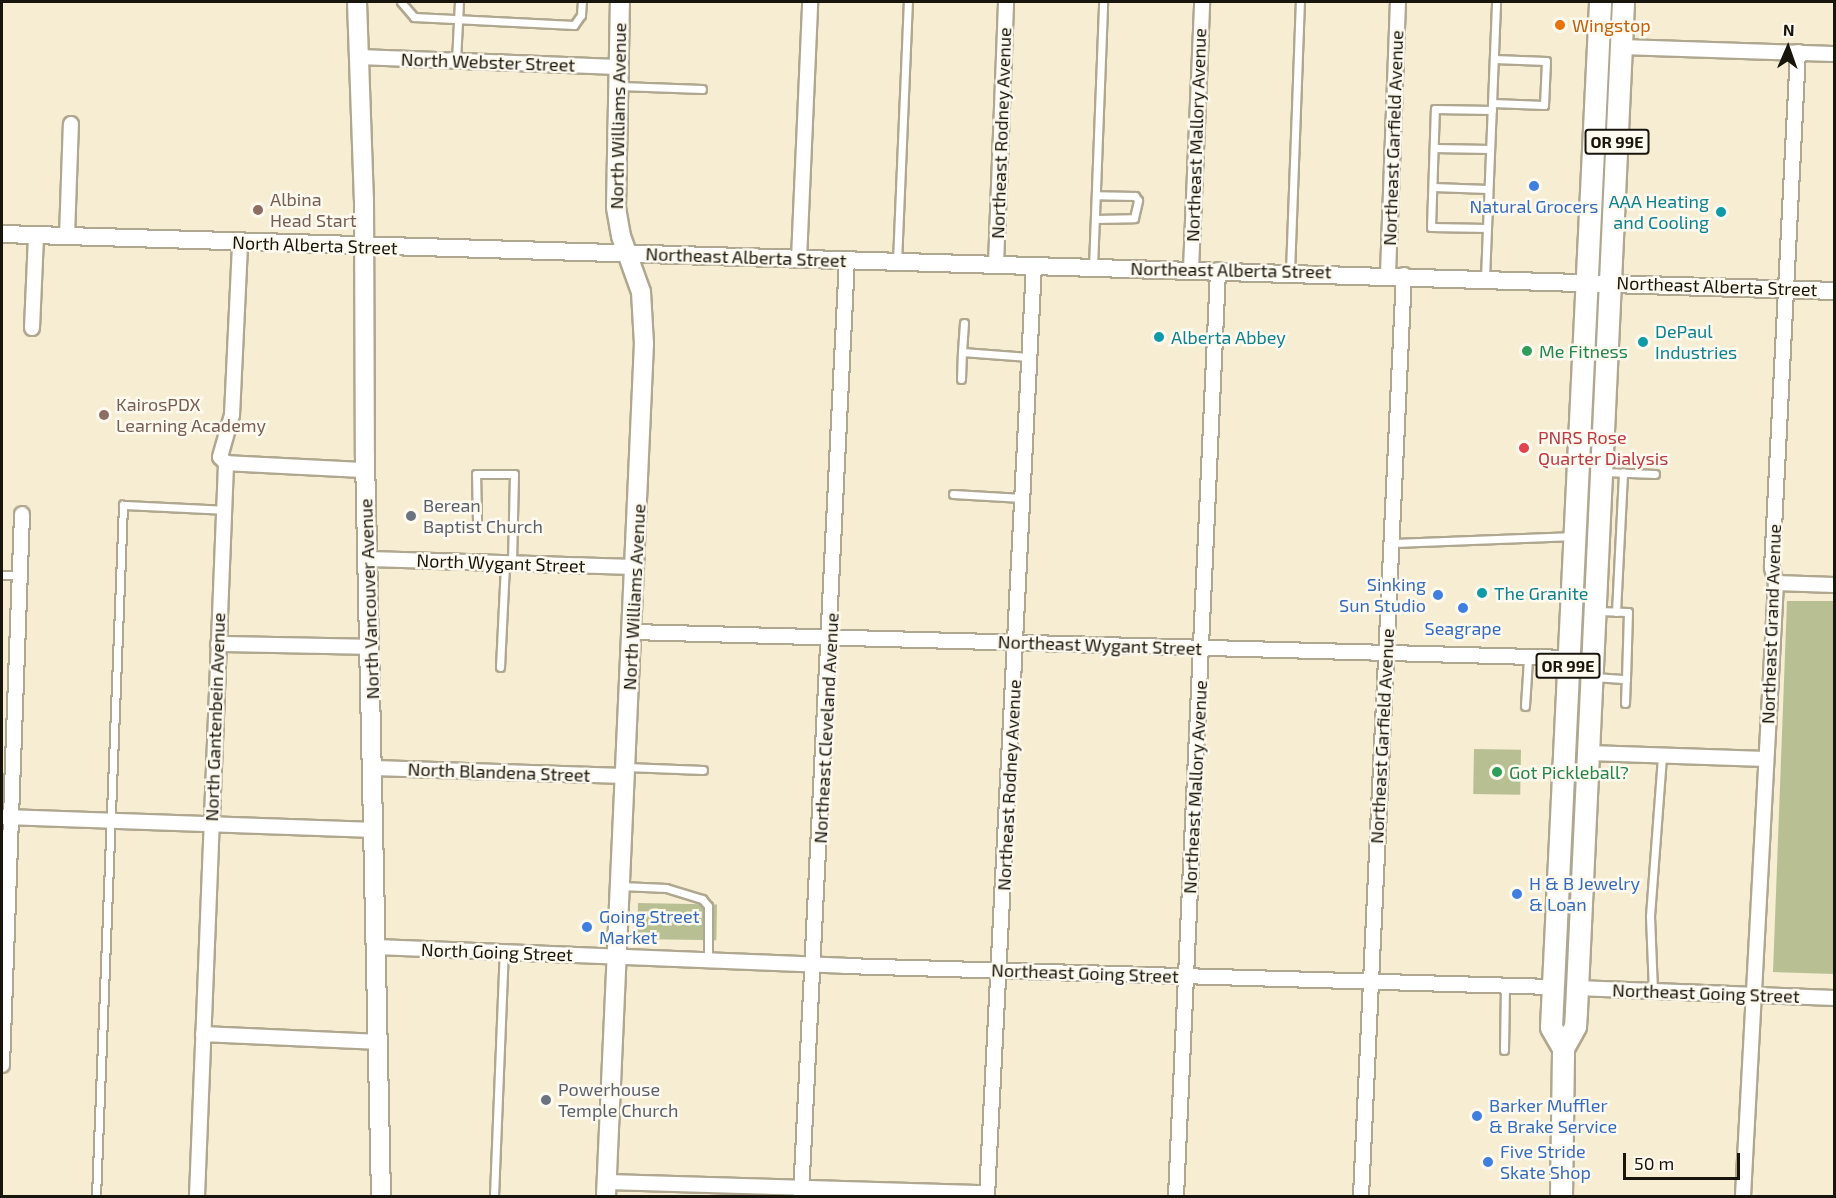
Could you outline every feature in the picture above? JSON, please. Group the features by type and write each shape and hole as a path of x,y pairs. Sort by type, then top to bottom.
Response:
{"main road":[{"name":"North Vancouver Avenue","path":"357,2 364,247 365,470 374,768 381,1197"},
{"name":"North Williams Avenue","path":"606,1190 644,326 641,292 616,207 620,2"},
{"name":"OR 99E","path":"1563,1048 1551,1027 1552,987 1600,2"},
{"name":"OR 99E","path":"1561,1197 1563,1048 1575,1026 1592,677 1605,611 1601,472 1623,2"}],"street":[{"path":"799,259 810,2"},
{"name":"Northeast Rodney Avenue","path":"996,264 1006,2"},
{"name":"Northeast Mallory Avenue","path":"1191,269 1202,2"},
{"name":"Northeast Garfield Avenue","path":"1361,1197 1391,543 1398,2"},
{"path":"1621,47 1834,54"},
{"name":"Northeast Grand Avenue","path":"1743,1197 1752,995 1776,583 1773,568 1798,52"},
{"name":"North Webster Street","path":"359,57 618,67"},
{"path":"67,236 71,124"},
{"name":"North Alberta Street","path":"2,234 628,254"},
{"path":"32,328 36,235"},
{"name":"North Gantenbein Avenue","path":"197,1197 226,464 220,457 221,444 232,415 240,243"},
{"name":"Northeast Alberta Street","path":"628,254 1396,274 1834,291"},
{"name":"Northeast Cleveland Avenue","path":"801,1192 831,637 847,260"},
{"name":"Northeast Rodney Avenue","path":"987,1195 1034,265"},
{"name":"Northeast Mallory Avenue","path":"1176,1197 1218,270"},
{"path":"226,464 365,470"},
{"path":"2,1065 6,817 22,514"},
{"name":"North Wygant Street","path":"368,559 635,567"},
{"path":"1776,583 1834,585"},
{"name":"Northeast Wygant Street","path":"632,632 1568,658"},
{"path":"218,644 370,647"},
{"path":"1588,753 1766,759"},
{"name":"North Blandena Street","path":"374,768 626,772"},
{"path":"6,817 375,830"},
{"name":"North Going Street","path":"377,947 617,957"},
{"name":"Northeast Going Street","path":"617,957 1552,987"},
{"name":"Northeast Going Street","path":"1577,988 1834,998"},
{"path":"203,1034 379,1042"},
{"path":"606,1190 987,1195"}],"lane":[{"path":"401,2 414,17 574,25 581,15 582,2"},
{"path":"456,61 459,2"},
{"path":"897,261 908,2"},
{"path":"1093,267 1103,2"},
{"path":"1290,272 1300,2"},
{"path":"1485,278 1496,2"},
{"path":"1487,228 1431,226 1435,109 1544,105 1546,61 1494,59"},
{"path":"617,86 702,89"},
{"path":"1434,147 1490,149"},
{"path":"1433,187 1488,189"},
{"path":"1095,219 1137,217 1135,196 1096,195"},
{"path":"961,379 964,323"},
{"path":"962,352 1029,357"},
{"path":"1601,472 1655,474"},
{"path":"1623,472 1605,611 1628,612 1625,703"},
{"path":"477,520 476,474 514,474 500,667"},
{"path":"953,494 1022,498"},
{"path":"96,1197 123,505 224,510"},
{"path":"1391,543 1574,536"},
{"path":"2,575 20,575"},
{"path":"1525,706 1528,657"},
{"path":"1592,677 1626,679"},
{"path":"1653,991 1650,916 1662,755"},
{"path":"626,772 703,770"},
{"path":"621,886 666,888 702,898 708,906 708,960"},
{"path":"494,1197 504,952"},
{"path":"1504,985 1504,1050"}],"green space":[{"path":"1787,601 1834,601 1834,974 1773,972"},
{"name":"Got Pickleball?","path":"1474,749 1521,750 1520,795 1473,794"},
{"path":"638,903 717,904 716,940 637,939"}],"place":[{"name":"Wingstop","path":"1560,25"},
{"name":"Natural Grocers","path":"1534,186"},
{"name":"Albina Head Start","path":"258,210"},
{"name":"AAA Heating and Cooling","path":"1721,212"},
{"name":"Alberta Abbey","path":"1159,337"},
{"name":"DePaul Industries","path":"1643,342"},
{"name":"Me Fitness","path":"1527,351"},
{"name":"KairosPDX Learning Academy","path":"104,415"},
{"name":"PNRS Rose Quarter Dialysis","path":"1524,448"},
{"name":"Berean Baptist Church","path":"411,516"},
{"name":"The Granite","path":"1482,593"},
{"name":"Sinking Sun Studio","path":"1438,595"},
{"name":"Seagrape","path":"1463,608"},
{"name":"Got Pickleball?","path":"1497,772"},
{"name":"H & B Jewelry & Loan","path":"1517,894"},
{"name":"Going Street Market","path":"587,927"},
{"name":"Powerhouse Temple Church","path":"546,1100"},
{"name":"Barker Muffler & Brake Service","path":"1477,1116"},
{"name":"Five Stride Skate Shop","path":"1488,1162"}]}
